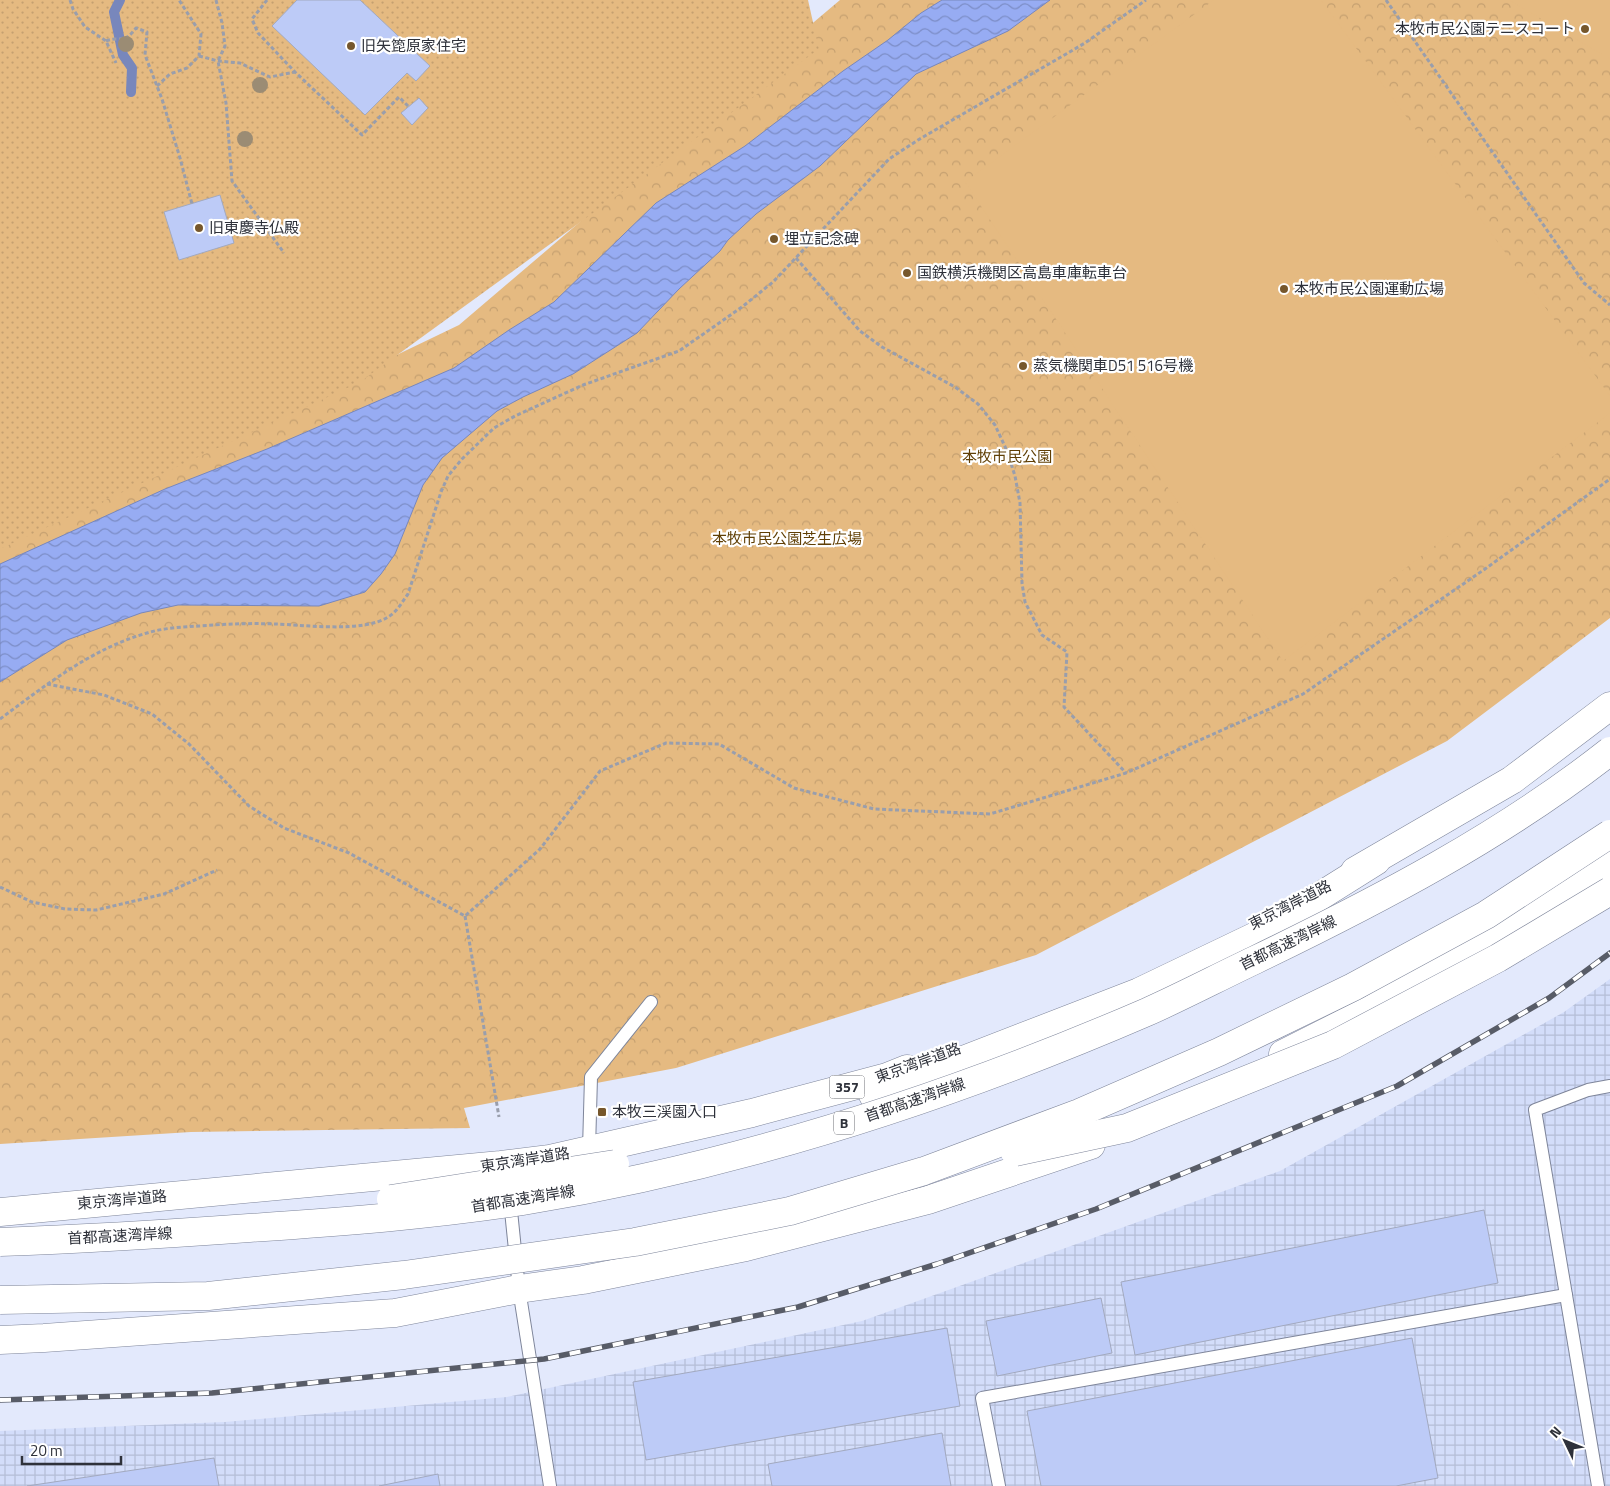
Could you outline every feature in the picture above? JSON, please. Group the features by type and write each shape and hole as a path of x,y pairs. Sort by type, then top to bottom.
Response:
{"highway":[{"name":"東京湾岸道路","path":"0,1212 550,1159 752,1113 887,1077 1120,986 1232,935 1376,861 1512,780 1610,706"},
{"name":"首都高速湾岸線","path":"0,1242 88,1239 386,1219 522,1201 647,1177 749,1152 897,1107 1019,1064 1149,1011 1388,894 1498,830 1610,751"},
{"path":"0,1300 208,1296 404,1275 654,1238 790,1211 924,1171 1079,1113 1219,1052 1353,987 1486,915 1610,834"},
{"name":"B","path":"88,1239 181,1216 378,1201 607,1166 719,1141 873,1095 1140,992 1258,935 1376,861"},
{"path":"0,1340 395,1313 519,1289 583,1280 746,1247 928,1200 1086,1147 1237,1077 1370,1010 1494,937 1610,863"},
{"path":"924,1171 1127,1128 1333,1045 1498,958 1610,891"}],"lane":[{"path":"589,1149 591,1077 651,1002"},
{"path":"1598,1486 1535,1110 1588,1090 1610,1086"},
{"path":"501,1165 508,1188 519,1289 550,1486"},
{"path":"999,1486 982,1398 1566,1295"}],"path":[{"path":"70,0 73,10 85,27 106,41 116,63"},
{"path":"157,86 170,74 187,68 199,56 201,34 178,0"},
{"path":"216,0 225,46 218,61 226,103 232,180 284,253"},
{"path":"267,0 252,19 258,33 295,72 362,135 399,97 409,106"},
{"path":"0,719 47,684 113,644 148,632 179,627 235,624 346,626 370,624 388,617 400,607 408,594 448,476 482,438 494,428 515,416 583,385 679,351 742,307 772,282 889,160 918,140 1086,44 1146,0"},
{"path":"1386,0 1584,283 1610,305"},
{"path":"106,41 114,38 121,40 128,38 136,28 146,32 145,55 180,158 192,204"},
{"path":"199,56 218,61 240,63 270,77 295,72"},
{"path":"796,258 860,331 882,347 954,387 978,404 995,425 1010,460 1020,503 1022,583 1025,602 1042,635 1067,652 1064,707 1126,773"},
{"path":"465,916 540,849 600,771 666,742 719,744 794,788 874,809 990,814 1126,773 1302,694 1485,569 1610,479"},
{"path":"47,684 104,695 152,714 189,744 249,806 284,828 350,853 465,916"},
{"path":"0,887 32,902 65,909 96,910 164,894 217,870"},
{"path":"465,916 499,1117"}],"shaded area":[{"path":"1610,979 1610,1486 0,1486 0,1431 225,1422 507,1397 862,1321 1280,1171 1564,1012"}],"green space":[{"path":"0,0 808,0 819,49 360,382 0,549"},
{"name":"本牧市民公園","path":"840,0 1610,0 1610,618 1447,741 1036,955 676,1068 464,1108 470,1128 191,1132 0,1144 0,74 788,44","holes":["709,112 459,325 184,457"]},
{"name":"本牧市民公園運動広場","path":"1214,0 1321,0 1610,396 1610,413 1283,661 965,182"},
{"name":"本牧市民公園テニスコート","path":"1509,0 1610,0 1610,59"}],"water":[{"path":"942,0 1050,0 1008,31 916,74 820,166 756,214 637,333 573,374 497,411 442,458 423,485 395,554 365,592 319,606 178,605 141,613 67,640 0,682 0,564 165,489 267,449 454,368 554,302 656,203 745,146 843,71 888,40 921,13"}],"building":[{"name":"旧矢箆原家住宅","path":"297,0 360,0 430,66 416,81 407,73 365,115 272,26"},
{"path":"419,98 428,108 412,125 401,113"},
{"name":"旧東慶寺仏殿","path":"220,195 234,243 179,260 164,212"},
{"path":"1484,1210 1498,1283 1135,1355 1121,1282"},
{"path":"1101,1298 1112,1353 997,1376 986,1321"},
{"path":"947,1328 960,1406 646,1460 633,1382"},
{"path":"1412,1338 1438,1478 1396,1486 1041,1486 1027,1411"},
{"path":"942,1433 951,1486 772,1486 768,1464"},
{"path":"214,1458 219,1486 27,1486"},
{"path":"438,1474 440,1486 379,1486"}],"waterway":[{"path":"120,0 114,12 123,55 132,68 131,92"}],"railway":[{"path":"0,1400 212,1393 544,1359 798,1307 937,1264 1096,1209 1397,1086 1549,998 1610,953"}],"place":[{"name":"本牧市民公園テニスコート","path":"1585,29"},
{"name":"旧矢箆原家住宅","path":"351,46"},
{"name":"旧東慶寺仏殿","path":"199,228"},
{"name":"埋立記念碑","path":"774,239"},
{"name":"国鉄横浜機関区高島車庫転車台","path":"907,273"},
{"name":"本牧市民公園運動広場","path":"1284,289"},
{"name":"蒸気機関車D51 516号機","path":"1023,366"},
{"name":"本牧三渓園入口","path":"602,1112"}],"park label":[{"name":"本牧市民公園芝生広場","path":"787,539"}]}
